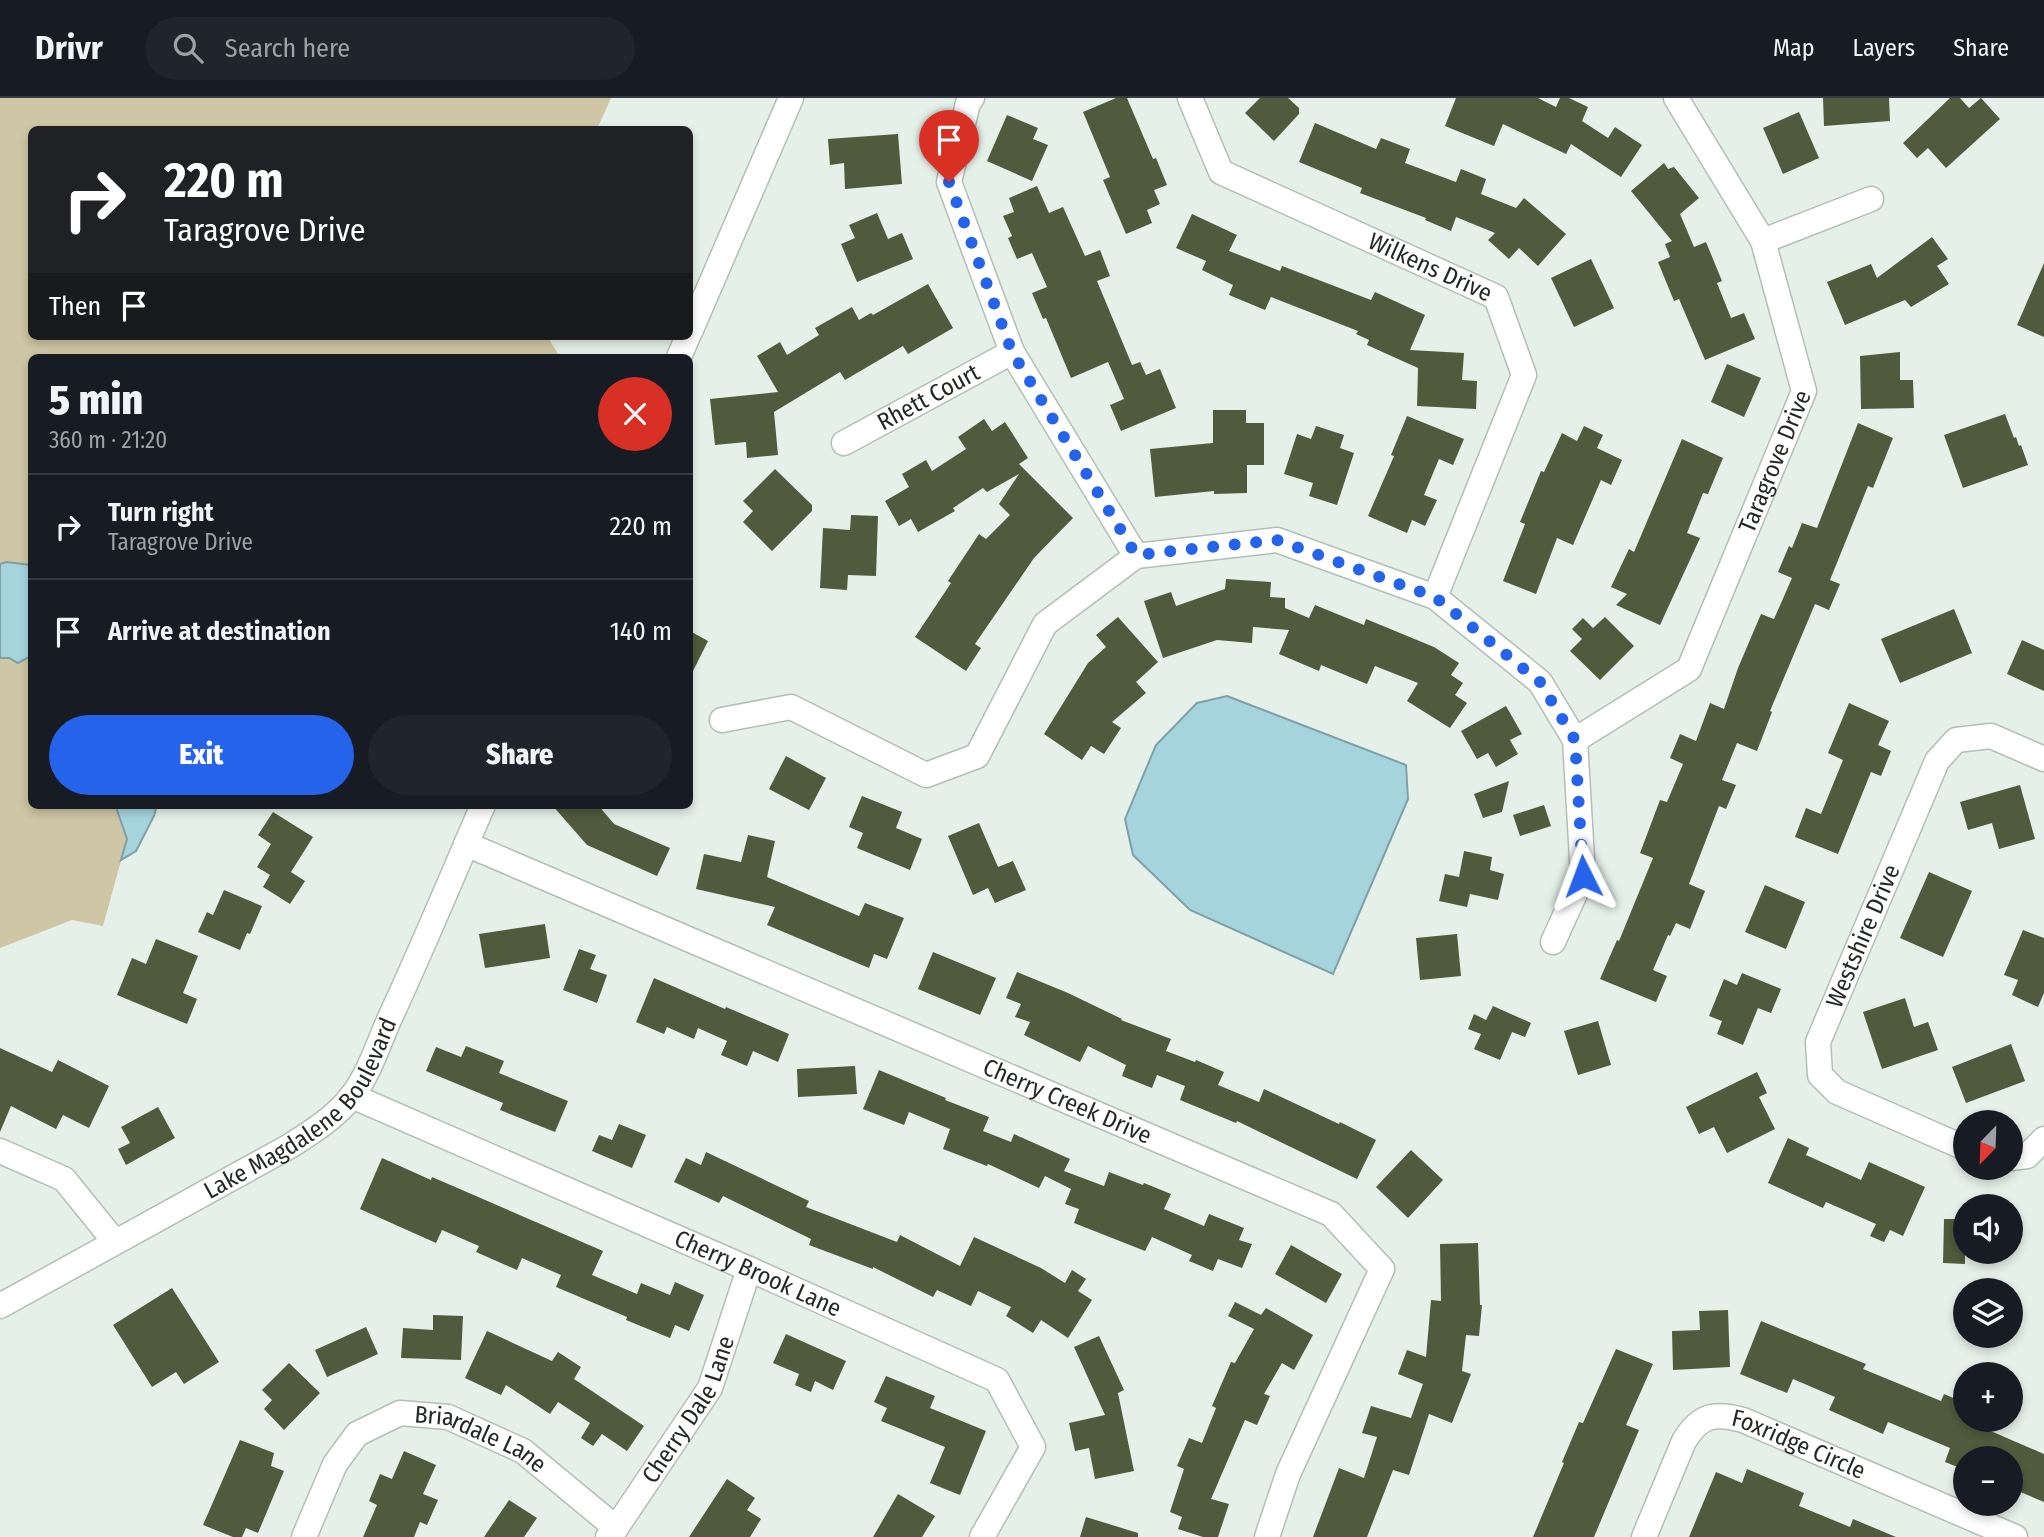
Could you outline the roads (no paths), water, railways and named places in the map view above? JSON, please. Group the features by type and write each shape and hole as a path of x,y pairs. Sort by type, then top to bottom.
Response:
{"street":[{"path":"693,325 791,98"},
{"name":"Wilkens Drive","path":"1190,98 1221,172 1496,298 1524,375 1435,597"},
{"name":"Taragrove Drive","path":"1575,740 1689,670 1804,391 1762,241 1676,98"},
{"path":"966,100 949,182 1012,352 1136,555"},
{"path":"1762,241 1871,199"},
{"name":"Rhett Court","path":"844,443 1012,352"},
{"path":"722,720 791,707 926,775 977,756 1045,624 1136,555 1277,540 1435,597 1540,682 1575,740 1583,876 1553,942"},
{"name":"Westshire Drive","path":"1953,1143 1837,1092 1820,1075 1818,1042 1937,761 1956,740 1991,736 2044,759"},
{"name":"Lake Magdalene Boulevard","path":"0,1306 290,1146 328,1119 352,1096 369,1066 407,982 481,809"},
{"name":"Cherry Creek Drive","path":"466,844 1331,1214 1382,1269 1288,1474 1267,1537"},
{"name":"Cherry Brook Lane","path":"352,1096 997,1380 1033,1447 982,1537"},
{"path":"2023,1156 2027,1156 2044,1139"},
{"path":"0,1151 64,1179 115,1242"},
{"name":"Cherry Dale Lane","path":"612,1533 710,1388 749,1269"},
{"name":"Briardale Lane","path":"304,1537 335,1464 358,1434 400,1413 448,1417 523,1451 612,1533"},
{"name":"Foxridge Circle","path":"1644,1537 1692,1428 1701,1420 1713,1416 1728,1416 1743,1420 2015,1537"}],"water":[{"path":"6,562 28,565 28,658 18,663 9,658 0,658 0,564"},
{"path":"1227,696 1406,765 1408,799 1333,974 1190,910 1133,855 1125,819 1156,745 1197,703"},
{"path":"156,809 136,851 121,860 127,839 117,810"}]}
